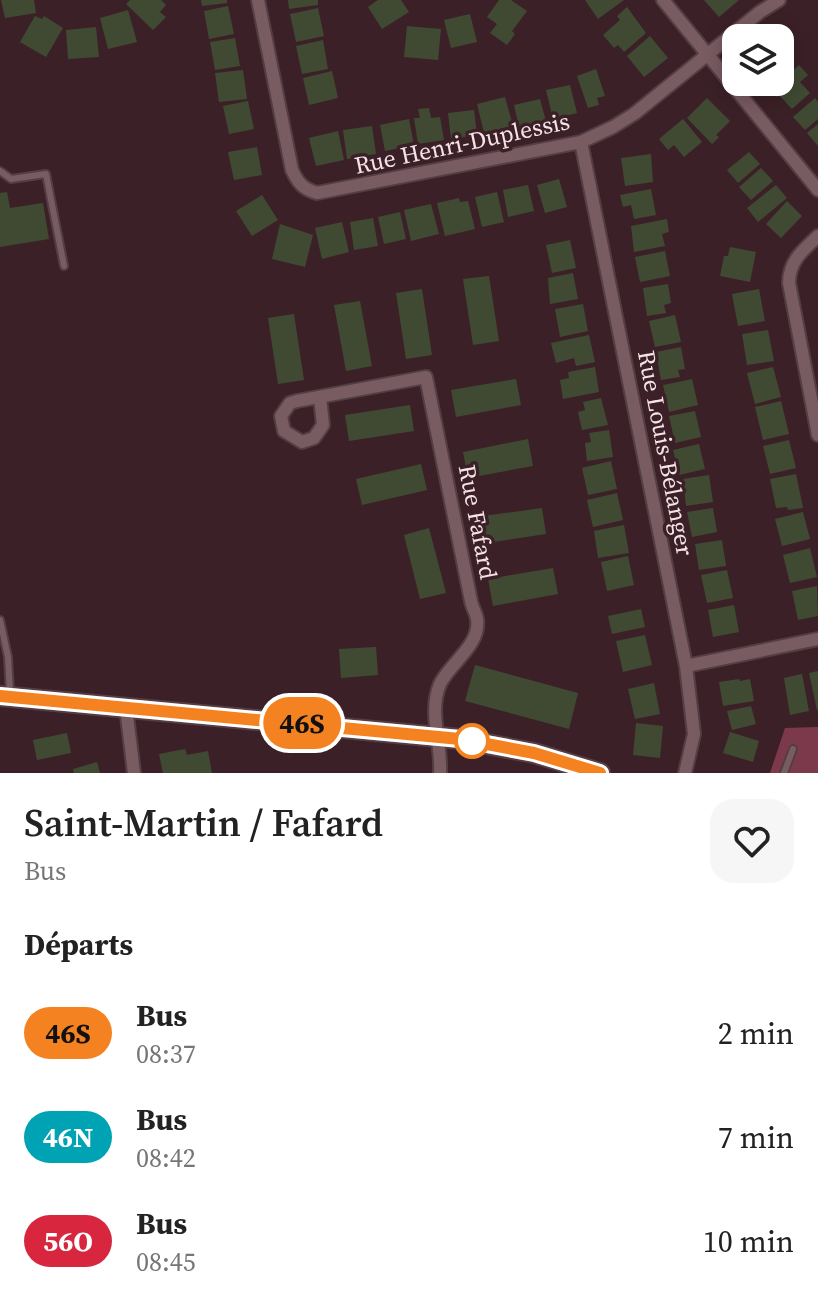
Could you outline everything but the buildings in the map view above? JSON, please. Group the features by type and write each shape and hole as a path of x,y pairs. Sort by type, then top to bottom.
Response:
{"main road":[{"path":"5,696 438,736 522,750 600,773"}],"street":[{"name":"Rue Henri-Duplessis","path":"258,0 292,170 298,183 308,191 332,192 581,142 634,114 779,0"},
{"path":"663,0 818,190"},
{"name":"Rue Louis-Bélanger","path":"581,142 686,666 694,734 685,773"},
{"path":"818,236 802,251 789,271 818,435"},
{"name":"Rue Fafard","path":"320,397 426,377 477,619 470,644 441,684 435,710 440,773"},
{"path":"686,666 818,639"},
{"path":"126,708 134,773"}],"lane":[{"path":"0,171 11,179 46,174 64,266"},
{"path":"0,620 8,657 5,696"},
{"path":"784,773 793,749"}],"shaded area":[{"path":"818,727 818,773 770,773 785,728"}],"bus line":[{"name":"46S","path":"0,696 460,739 534,753 600,773"}]}
